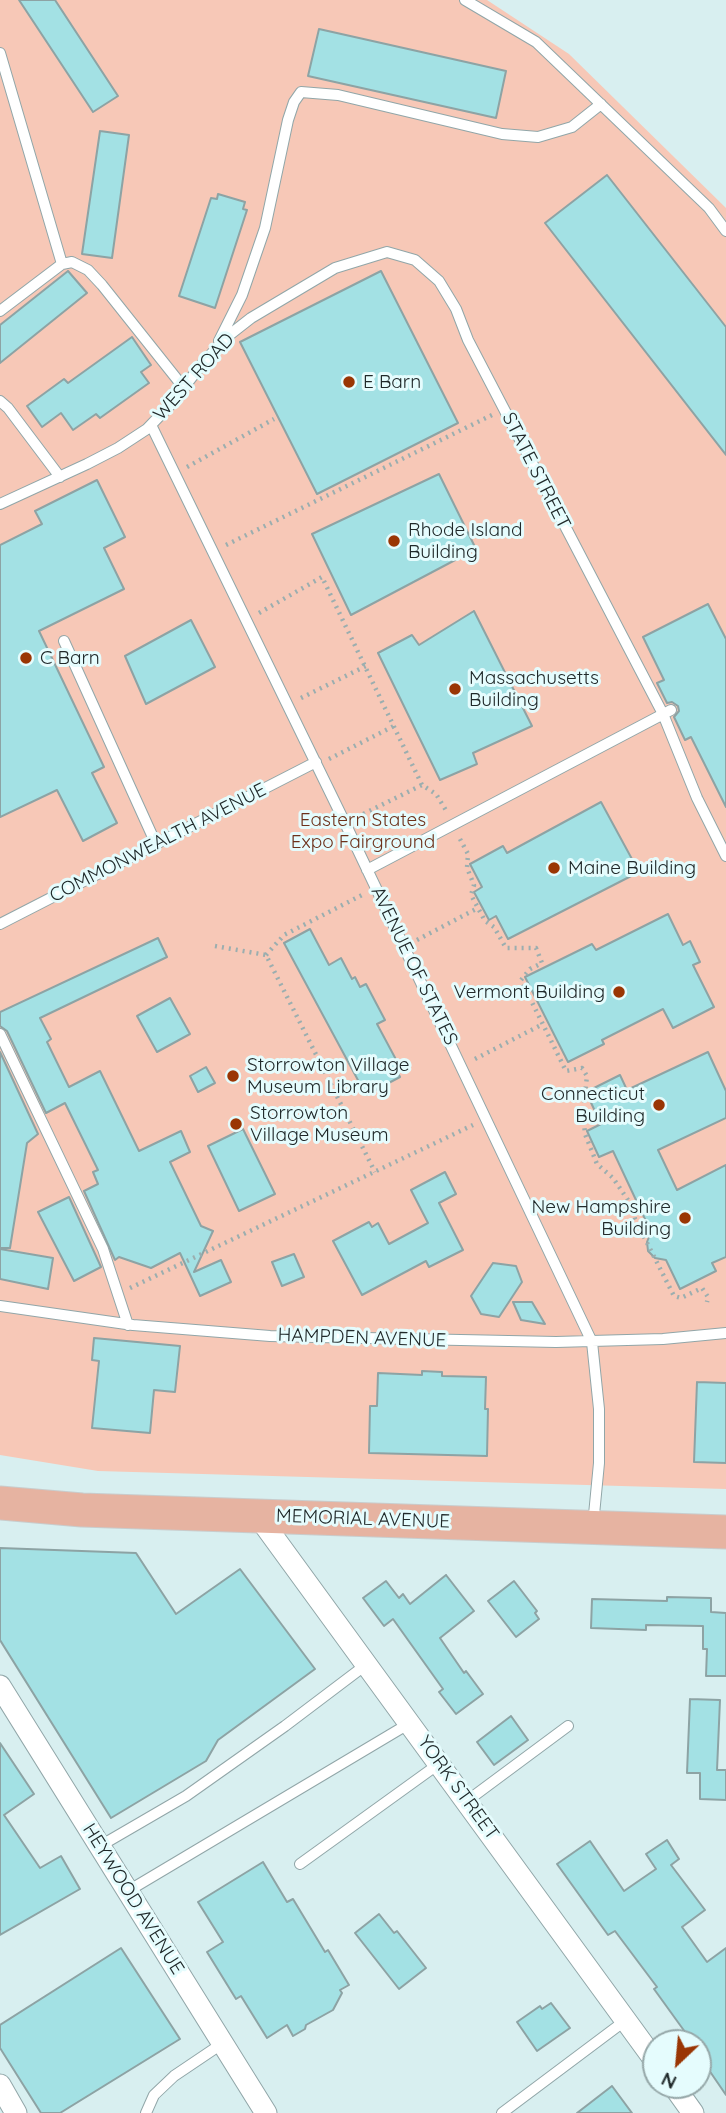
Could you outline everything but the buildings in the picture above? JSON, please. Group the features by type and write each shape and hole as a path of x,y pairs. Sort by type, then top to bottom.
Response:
{"main road":[{"name":"MEMORIAL AVENUE","path":"0,1503 82,1510 726,1532"}],"street":[{"name":"YORK STREET","path":"258,1516 642,2043"},
{"name":"HEYWOOD AVENUE","path":"0,1686 266,2113"},
{"path":"0,2085 16,2113"}],"lane":[{"path":"465,0 536,42 709,208 726,231"},
{"path":"0,53 62,264"},
{"path":"215,350 242,295 265,228 288,120 294,102 301,92 338,95 502,134 538,137 572,127 601,104"},
{"name":"WEST ROAD","path":"0,503 118,448 151,425 215,350 251,318 335,268 387,252"},
{"name":"STATE STREET","path":"387,252 415,260 439,281 456,309 468,340 504,409 667,712 697,798 726,856"},
{"path":"0,311 62,264 72,262 88,270 184,387"},
{"path":"0,401 60,477"},
{"name":"AVENUE OF STATES","path":"151,425 376,887 592,1342 599,1409 599,1462 593,1527"},
{"path":"64,641 156,844"},
{"path":"367,870 667,712"},
{"name":"COMMONWEALTH AVENUE","path":"0,924 316,764"},
{"path":"0,1034 103,1249 128,1325"},
{"name":"HAMPDEN AVENUE","path":"0,1306 128,1325 270,1336 470,1342 592,1342 726,1333"},
{"path":"100,1846 186,1796 367,1664"},
{"path":"128,1891 410,1723"},
{"path":"467,1801 568,1726"},
{"path":"300,1864 440,1763"},
{"path":"502,2113 626,2021"},
{"path":"146,2113 154,2095 174,2076 223,2043"}],"path":[{"path":"212,551 504,409"},
{"path":"174,474 274,419"},
{"path":"246,620 322,577 422,785 436,794 468,854 467,868 474,885 471,895 485,921 494,927 506,948 536,948 542,963 530,969 521,980 566,1071 582,1068 587,1076 583,1112 585,1134 597,1164 613,1178 632,1206 635,1219 670,1291 681,1298 702,1288 708,1297 707,1302"},
{"path":"287,705 366,666"},
{"path":"316,764 394,726"},
{"path":"345,823 422,785"},
{"path":"266,955 284,935 376,887"},
{"path":"404,947 478,908"},
{"path":"215,946 266,955"},
{"path":"266,955 375,1172"},
{"path":"462,1066 543,1024"},
{"path":"118,1294 486,1118"}],"green space":[{"name":"Eastern States Expo Fairground","path":"0,0 487,0 569,54 726,208 726,1489 98,1471 0,1455"}],"place":[{"name":"E Barn","path":"349,382"},
{"name":"Rhode Island Building","path":"394,541"},
{"name":"C Barn","path":"26,658"},
{"name":"Massachusetts Building","path":"455,689"},
{"name":"Maine Building","path":"554,868"},
{"name":"Vermont Building","path":"619,992"},
{"name":"Storrowton Village Museum Library","path":"233,1076"},
{"name":"Connecticut Building","path":"659,1105"},
{"name":"Storrowton Village Museum","path":"236,1124"},
{"name":"New Hampshire Building","path":"685,1218"}]}
